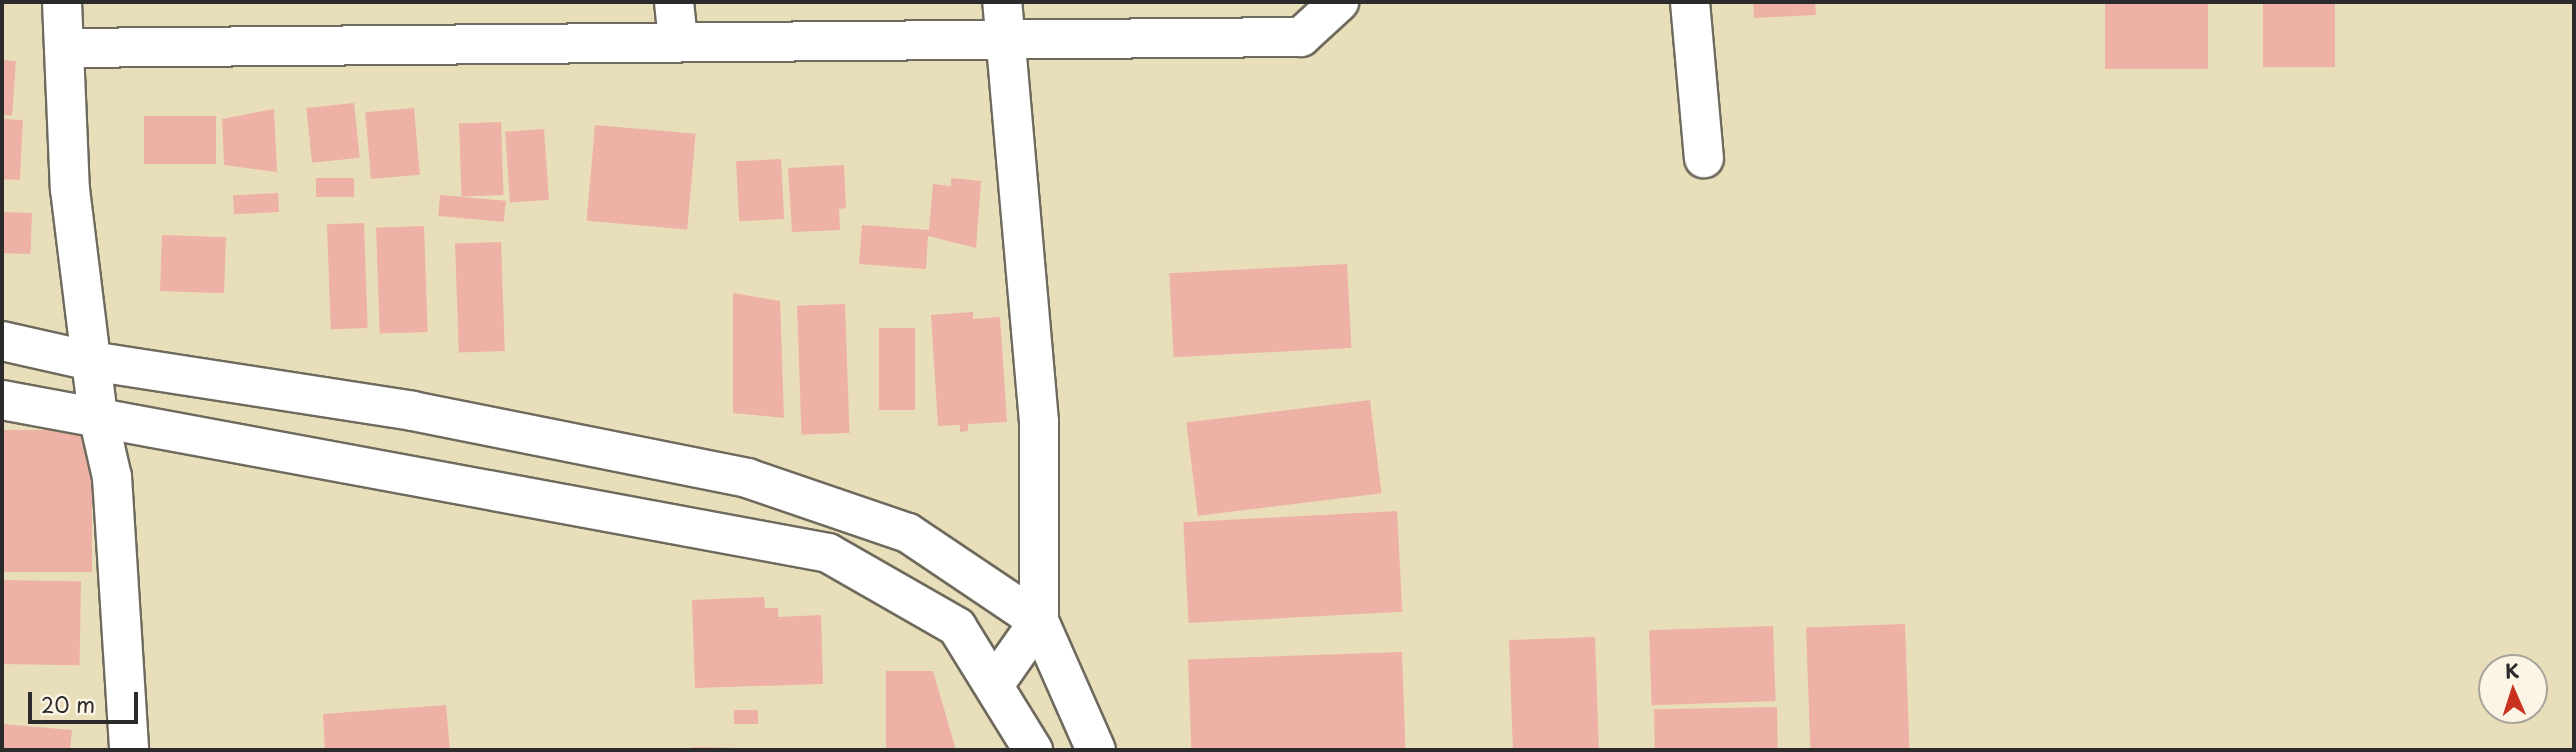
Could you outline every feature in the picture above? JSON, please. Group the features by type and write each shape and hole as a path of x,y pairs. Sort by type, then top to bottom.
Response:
{"street":[{"path":"62,2 70,189 98,416 113,477 129,750"},
{"path":"674,2 678,41"},
{"path":"64,48 678,41 1004,19 1301,37 1339,2"},
{"path":"1690,2 1703,158"},
{"path":"1004,19 1039,422 1039,621 1096,750"},
{"path":"2,341 91,361 413,411 747,478 908,533 1039,621"},
{"path":"2,400 828,553 957,627 1033,750"},
{"path":"994,685 1039,621"}],"building":[{"path":"1753,2 1815,2 1816,15 1754,18"},
{"path":"2105,2 2208,2 2208,69 2105,69"},
{"path":"2263,2 2335,2 2335,67 2263,67"},
{"path":"2,60 16,61 12,116 2,115"},
{"path":"354,103 360,158 312,163 306,108"},
{"path":"414,108 420,175 371,179 365,112"},
{"path":"274,109 277,172 224,165 222,119"},
{"path":"144,116 216,116 216,164 144,164"},
{"path":"2,119 23,120 20,180 2,179"},
{"path":"501,122 504,195 462,196 459,123"},
{"path":"595,125 696,134 687,229 587,221"},
{"path":"544,129 549,200 510,203 505,132"},
{"path":"781,159 784,219 739,221 736,161"},
{"path":"844,165 846,208 839,209 840,230 792,232 788,168"},
{"path":"316,178 354,178 354,197 316,197"},
{"path":"951,178 981,181 976,248 928,236 926,269 859,264 862,225 929,230 933,184 951,186"},
{"path":"278,193 279,212 234,214 233,195"},
{"path":"440,195 506,201 504,222 438,216"},
{"path":"2,212 32,213 31,254 2,253"},
{"path":"364,223 368,328 331,329 327,224"},
{"path":"424,226 428,332 380,334 376,228"},
{"path":"162,235 226,237 224,293 160,291"},
{"path":"501,242 505,351 459,353 455,244"},
{"path":"1347,264 1351,348 1174,357 1169,273"},
{"path":"733,293 780,301 784,418 733,413"},
{"path":"845,304 850,433 802,435 797,306"},
{"path":"973,312 973,319 1000,317 1007,422 968,424 968,431 960,432 960,425 938,426 931,315"},
{"path":"879,328 915,328 915,410 879,410"},
{"path":"1370,400 1381,493 1198,516 1186,423"},
{"path":"2,430 92,430 92,572 2,572"},
{"path":"1397,511 1402,612 1189,623 1183,522"},
{"path":"2,580 81,581 80,665 2,664"},
{"path":"764,597 765,608 778,608 778,617 821,615 823,684 695,688 692,600"},
{"path":"1905,624 1909,750 1810,750 1806,627"},
{"path":"1773,626 1776,701 1652,705 1649,630"},
{"path":"1595,637 1599,750 1513,750 1509,640"},
{"path":"1402,652 1405,750 1191,750 1188,659"},
{"path":"886,671 933,671 956,750 886,750"},
{"path":"446,705 450,750 325,750 323,714"},
{"path":"1777,707 1778,750 1655,750 1654,709"},
{"path":"734,710 758,710 758,724 734,724"},
{"path":"2,724 72,730 70,750 2,750"},
{"path":"692,747 743,748 743,750 692,750"}]}
